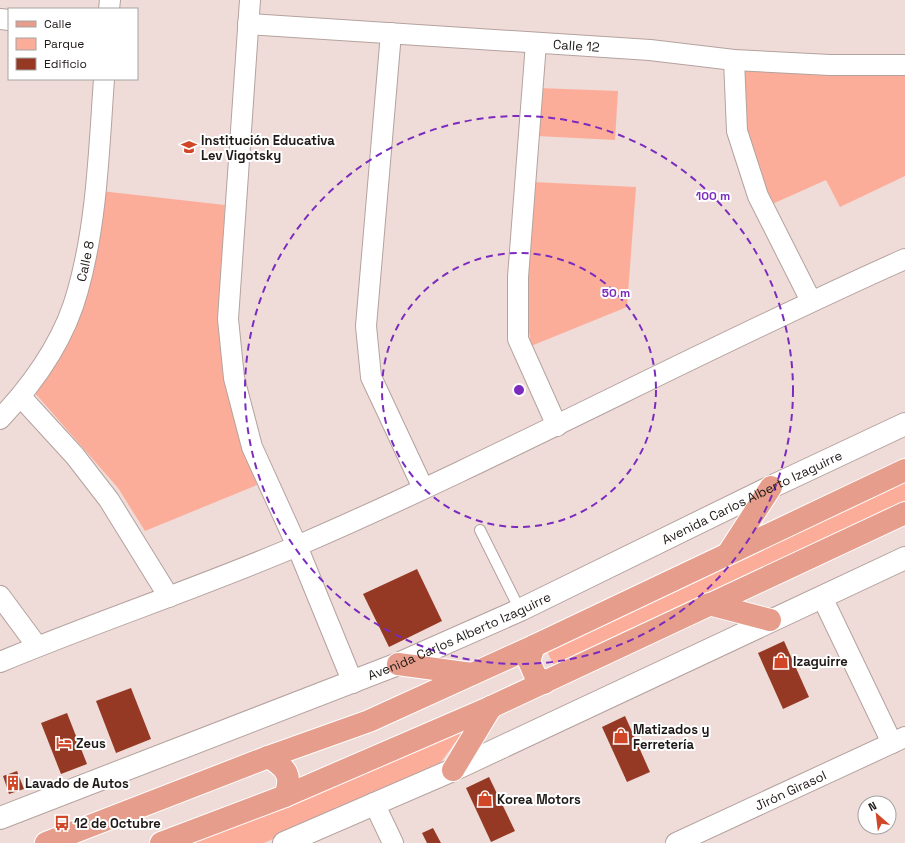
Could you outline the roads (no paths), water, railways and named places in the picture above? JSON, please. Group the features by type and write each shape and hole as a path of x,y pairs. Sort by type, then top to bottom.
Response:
{"main road":[{"path":"46,843 268,757 368,721 534,646 905,470"},
{"path":"730,552 771,487"},
{"path":"161,843 285,796 491,707 905,513"},
{"path":"709,604 770,620"},
{"path":"534,646 529,661 535,675 544,683"},
{"path":"398,664 472,674"},
{"path":"453,770 491,707"},
{"path":"268,757 284,768 287,775 288,785 285,796"}],"street":[{"path":"250,0 228,319 234,378 252,447 297,546 352,683"},
{"name":"Calle 12","path":"248,24 650,50 734,60 830,65 905,65"},
{"path":"391,33 366,326 371,377 423,488"},
{"path":"536,42 518,277 518,338 557,426"},
{"path":"734,60 737,131 758,196 811,301"},
{"name":"Calle 8","path":"0,419 21,397 42,368 59,337 78,292 86,259 94,200 104,80"},
{"path":"0,662 37,646 169,597 297,546 557,426 811,301 905,259"},
{"path":"21,397 75,456 109,500 169,597"},
{"name":"Avenida Carlos Alberto Izaguirre","path":"0,818 398,664 520,610 771,487 905,424"},
{"path":"284,843 453,770 905,558"},
{"path":"0,596 37,646"},
{"path":"822,597 899,740"},
{"name":"Jirón Girasol","path":"676,843 899,740"},
{"path":"374,803 393,843"}],"lane":[{"path":"480,530 520,610"}],"place":[{"name":"Institución Educativa Lev Vigotsky","path":"189,147"},
{"name":"Izaguirre","path":"781,661"},
{"name":"Matizados y Ferretería","path":"621,736"},
{"name":"Zeus","path":"64,743"},
{"name":"Lavado de Autos","path":"13,783"},
{"name":"Korea Motors","path":"485,799"},
{"name":"12 de Octubre","path":"62,823"}]}
